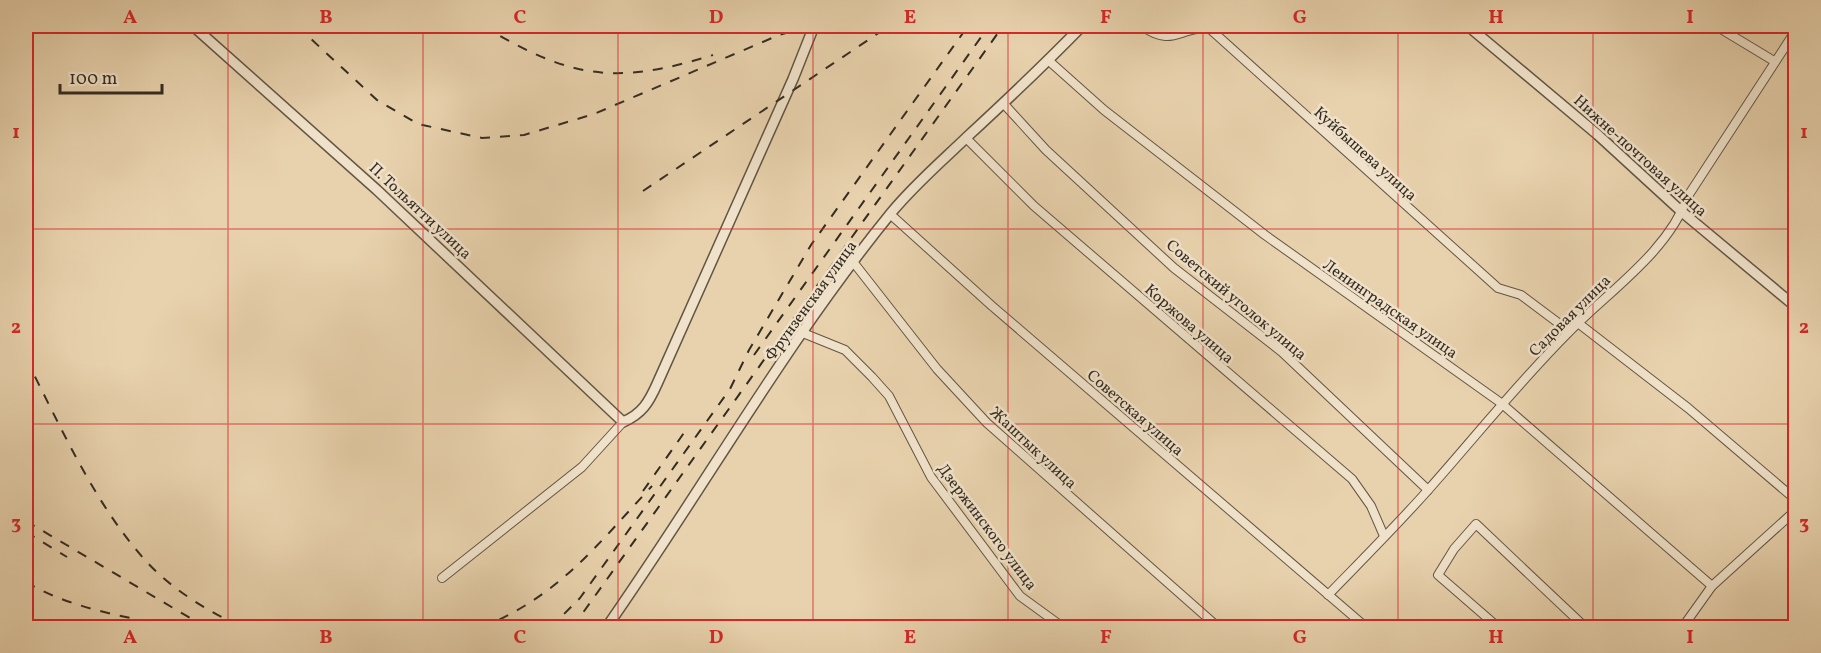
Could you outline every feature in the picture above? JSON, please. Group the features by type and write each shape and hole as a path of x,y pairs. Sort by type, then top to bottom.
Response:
{"street":[{"name":"П. Тольятти улица","path":"193,26 377,190 623,422"},
{"path":"442,578 582,467 623,422 644,409 793,79 814,26"},
{"name":"Фрунзенская улица","path":"606,627 663,547 752,407 890,214 924,174 966,138 1082,26"},
{"name":"Куйбышева улица","path":"1142,26 1158,35 1173,38 1195,27 1210,29 1498,288 1521,295 1569,331"},
{"name":"Нижне-почтовая улица","path":"1468,26 1599,135 1682,212 1796,307"},
{"path":"1716,26 1774,61"},
{"name":"Садовая улица","path":"1328,595 1428,490 1501,404 1569,331 1648,255 1682,212 1688,196 1796,30"},
{"name":"Ленинградская улица","path":"1048,60 1104,110 1265,235 1501,404 1712,586"},
{"name":"Советский уголок улица","path":"1003,103 1046,150 1174,268 1281,352 1428,490"},
{"name":"Коржова улица","path":"966,138 1034,206 1352,478 1371,506 1384,536"},
{"name":"Советская улица","path":"890,214 992,306 1367,627"},
{"name":"Жаштык улица","path":"854,263 915,337 937,369 987,423 1077,506 1219,627"},
{"path":"1578,323 1688,408 1796,500"},
{"name":"Дзержинского улица","path":"803,333 845,350 889,396 932,477 1020,596 1064,627"},
{"path":"1682,627 1712,586 1796,510"},
{"path":"1498,627 1438,575 1454,549 1476,524 1586,627"}],"railway":[{"path":"297,26 377,100 418,124 482,138 524,135 594,114 779,35 810,26"},
{"path":"483,26 542,57 594,72 648,71 713,55"},
{"path":"643,191 889,26"},
{"path":"550,628 580,598 730,389 749,350 811,245 968,26"},
{"path":"754,355 989,26"},
{"path":"572,628 1003,26"},
{"path":"26,359 94,489 127,538 145,560 167,581 204,607 243,628"},
{"path":"643,491 686,430"},
{"path":"481,628 509,615 555,585 594,549 652,486"},
{"path":"26,521 207,628"},
{"path":"26,532 67,557"},
{"path":"26,582 61,599 80,605 176,628"}]}
